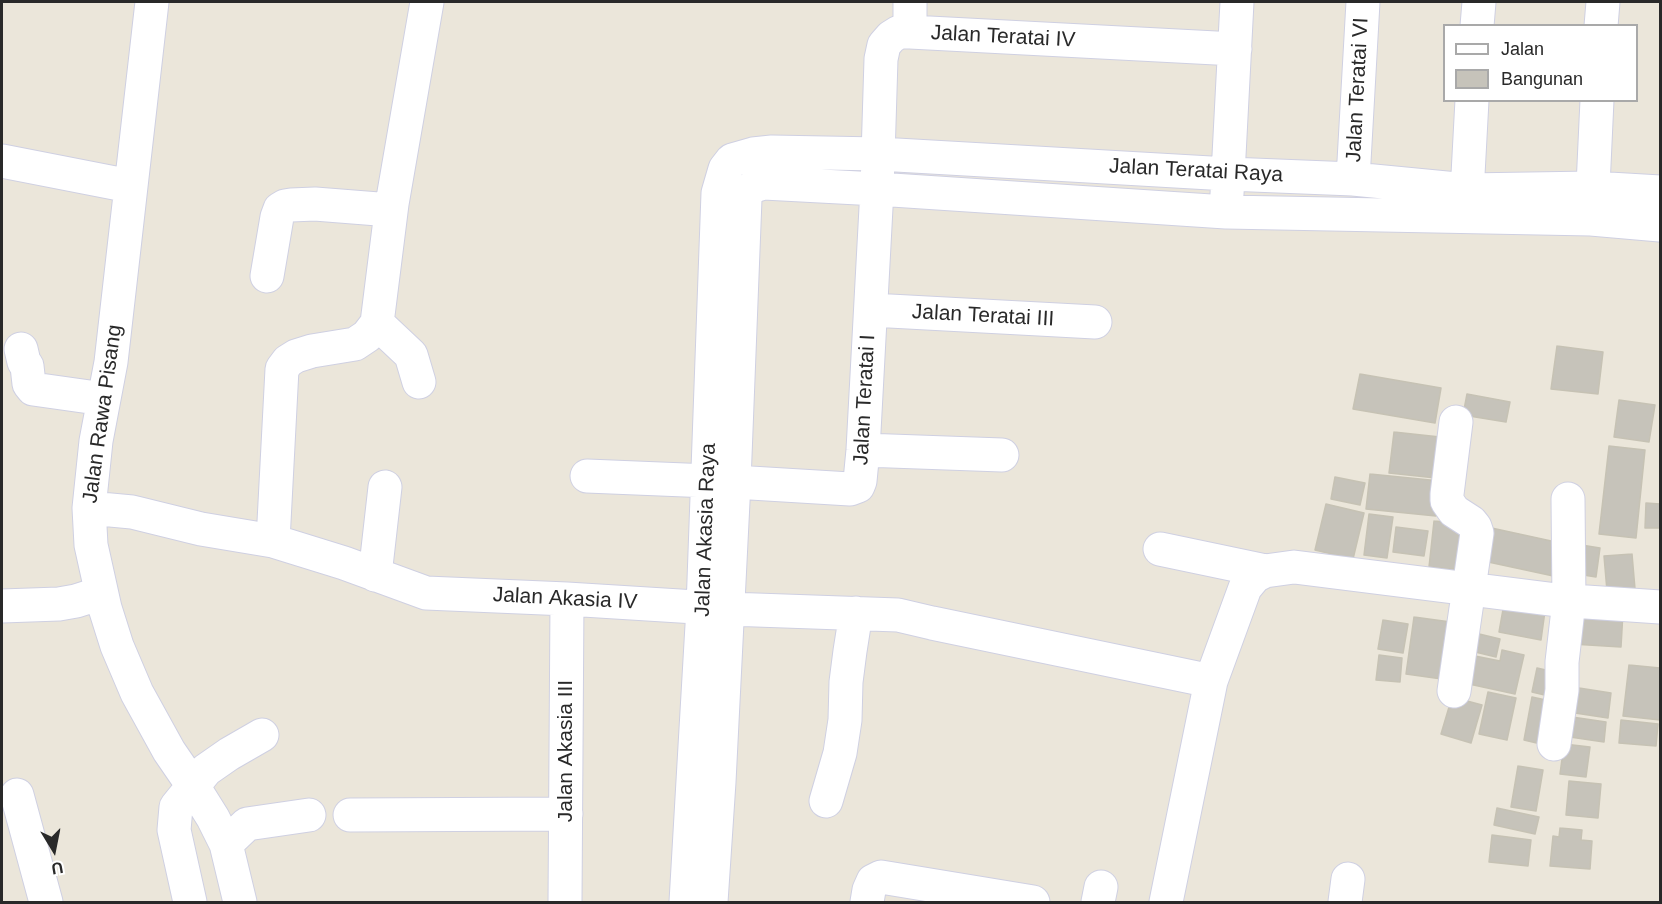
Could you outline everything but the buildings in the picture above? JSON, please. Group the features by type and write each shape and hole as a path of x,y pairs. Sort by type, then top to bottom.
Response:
{"street":[{"name":"Jalan Rawa Pisang","path":"152,2 111,362 96,441 89,508 90,545 117,646 137,693 169,752 194,786 226,844 240,903"},
{"path":"273,541 282,369 296,356 355,344 367,336 377,323 391,210 427,2"},
{"path":"1226,212 1237,2"},
{"name":"Jalan Teratai VI","path":"1353,178 1363,2"},
{"path":"1477,24 1479,2"},
{"path":"1601,24 1603,2"},
{"name":"Jalan Teratai IV","path":"877,189 881,58 884,45 910,17 1235,49"},
{"path":"1466,203 1472,102"},
{"path":"1592,204 1597,102"},
{"name":"Jalan Teratai Raya","path":"732,160 772,152 879,154 1228,174 1353,178 1466,203"},
{"name":"Jalan Akasia Raya","path":"721,482 718,193 725,169 732,160"},
{"path":"2,161 130,186"},
{"name":"Jalan Teratai Raya","path":"764,183 1226,212 1466,203 1592,204 1660,192"},
{"name":"Jalan Akasia Raya","path":"711,903 716,608 721,482 744,199 747,192 754,186 764,183"},
{"name":"Jalan Teratai I","path":"721,482 850,489 858,486 863,450 877,189"},
{"path":"267,276 277,216 280,209 285,206 315,204 391,210"},
{"name":"Jalan Teratai Raya","path":"1592,204 1660,225"},
{"name":"Jalan Teratai III","path":"871,310 1095,322"},
{"path":"377,323 411,355 419,382"},
{"path":"21,349 27,366 29,384 33,389 104,399"},
{"path":"1454,691 1477,534 1471,522 1454,511 1447,501 1456,422"},
{"path":"863,450 1002,455"},
{"path":"587,476 721,482"},
{"path":"375,575 385,488"},
{"path":"1554,744 1561,696 1562,662 1569,601 1568,499"},
{"name":"Jalan Akasia IV","path":"89,508 132,512 201,529 273,541 426,593 898,615 1211,681"},
{"path":"1160,549 1265,571"},
{"path":"1166,903 1211,681 1245,588 1255,576 1265,571 1294,567 1569,601 1660,607"},
{"path":"2,606 59,604 101,593"},
{"name":"Jalan Akasia III","path":"565,903 567,599"},
{"name":"Jalan Akasia Raya","path":"686,903 716,608"},
{"path":"826,801 840,753 845,720 846,682 856,613"},
{"path":"190,903 174,830 176,807 206,770 262,735"},
{"path":"17,795 46,903"},
{"path":"226,844 248,824 309,814"},
{"path":"350,816 566,814"},
{"path":"867,903 873,881 881,877 988,899 1033,903"}]}
